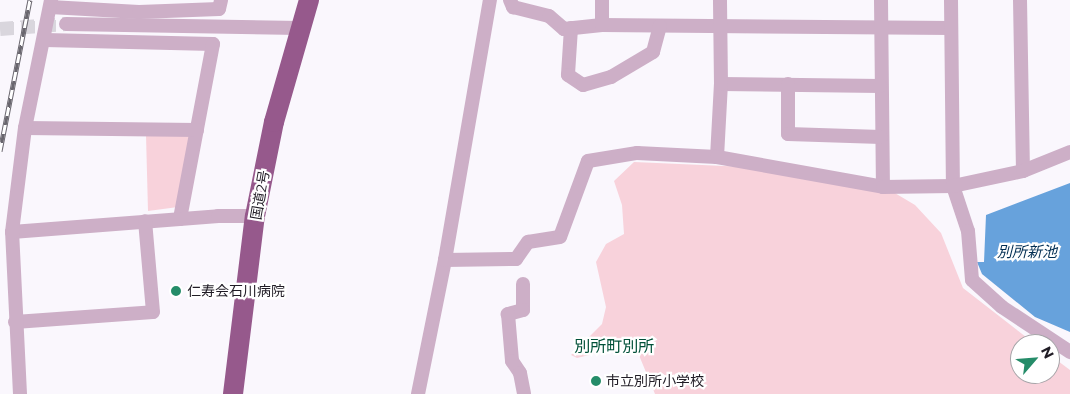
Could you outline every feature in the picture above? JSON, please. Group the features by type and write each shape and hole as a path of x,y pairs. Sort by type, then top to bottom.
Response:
{"highway":[{"name":"国道2号","path":"233,394 255,216 274,122 299,28 309,0"}],"street":[{"path":"20,394 12,232 26,128 46,40 51,3 219,9 221,0"},
{"path":"418,394 445,260 490,0"},
{"path":"510,0 513,7 549,16 564,29 602,25 951,28"},
{"path":"602,0 602,25"},
{"path":"717,157 721,84 720,0"},
{"path":"881,0 880,86 883,187"},
{"path":"951,0 952,186 968,232 972,280 1002,307 1070,352"},
{"path":"1020,0 1023,171"},
{"path":"66,24 299,28"},
{"path":"571,28 568,75 583,85 611,77 653,52 660,26"},
{"path":"46,40 213,44 180,220"},
{"path":"721,84 880,86"},
{"path":"788,84 788,134 881,137"},
{"path":"26,128 197,130"},
{"path":"445,260 516,259 528,242 560,237 588,160 636,153 717,157 883,187 952,186 1023,171 1070,152"},
{"path":"12,232 145,221 255,216"},
{"path":"15,322 153,312 145,221"},
{"path":"524,284 523,310 508,314 512,361 520,373 524,394"}],"shaded area":[{"path":"186,134 191,139 178,207 148,211 146,135"},
{"path":"634,162 793,169 878,183 915,205 941,233 963,288 1022,334 1010,334 1010,384 1060,384 1060,362 1070,370 1070,394 655,394 636,348 626,346 577,358 571,355 602,324 606,307 596,262 606,244 624,234 622,205 614,181"}],"water":[{"name":"別所新池","path":"1070,183 1070,332 1035,317 982,274 977,262 984,262 986,215"}],"tunnel":[{"path":"0,29 66,24"}],"railway":[{"path":"0,151 30,0"}],"place":[{"name":"仁寿会石川病院","path":"176,291"},
{"name":"市立別所小学校","path":"596,381"}],"district":[{"name":"別所町別所","path":"614,347"}]}
